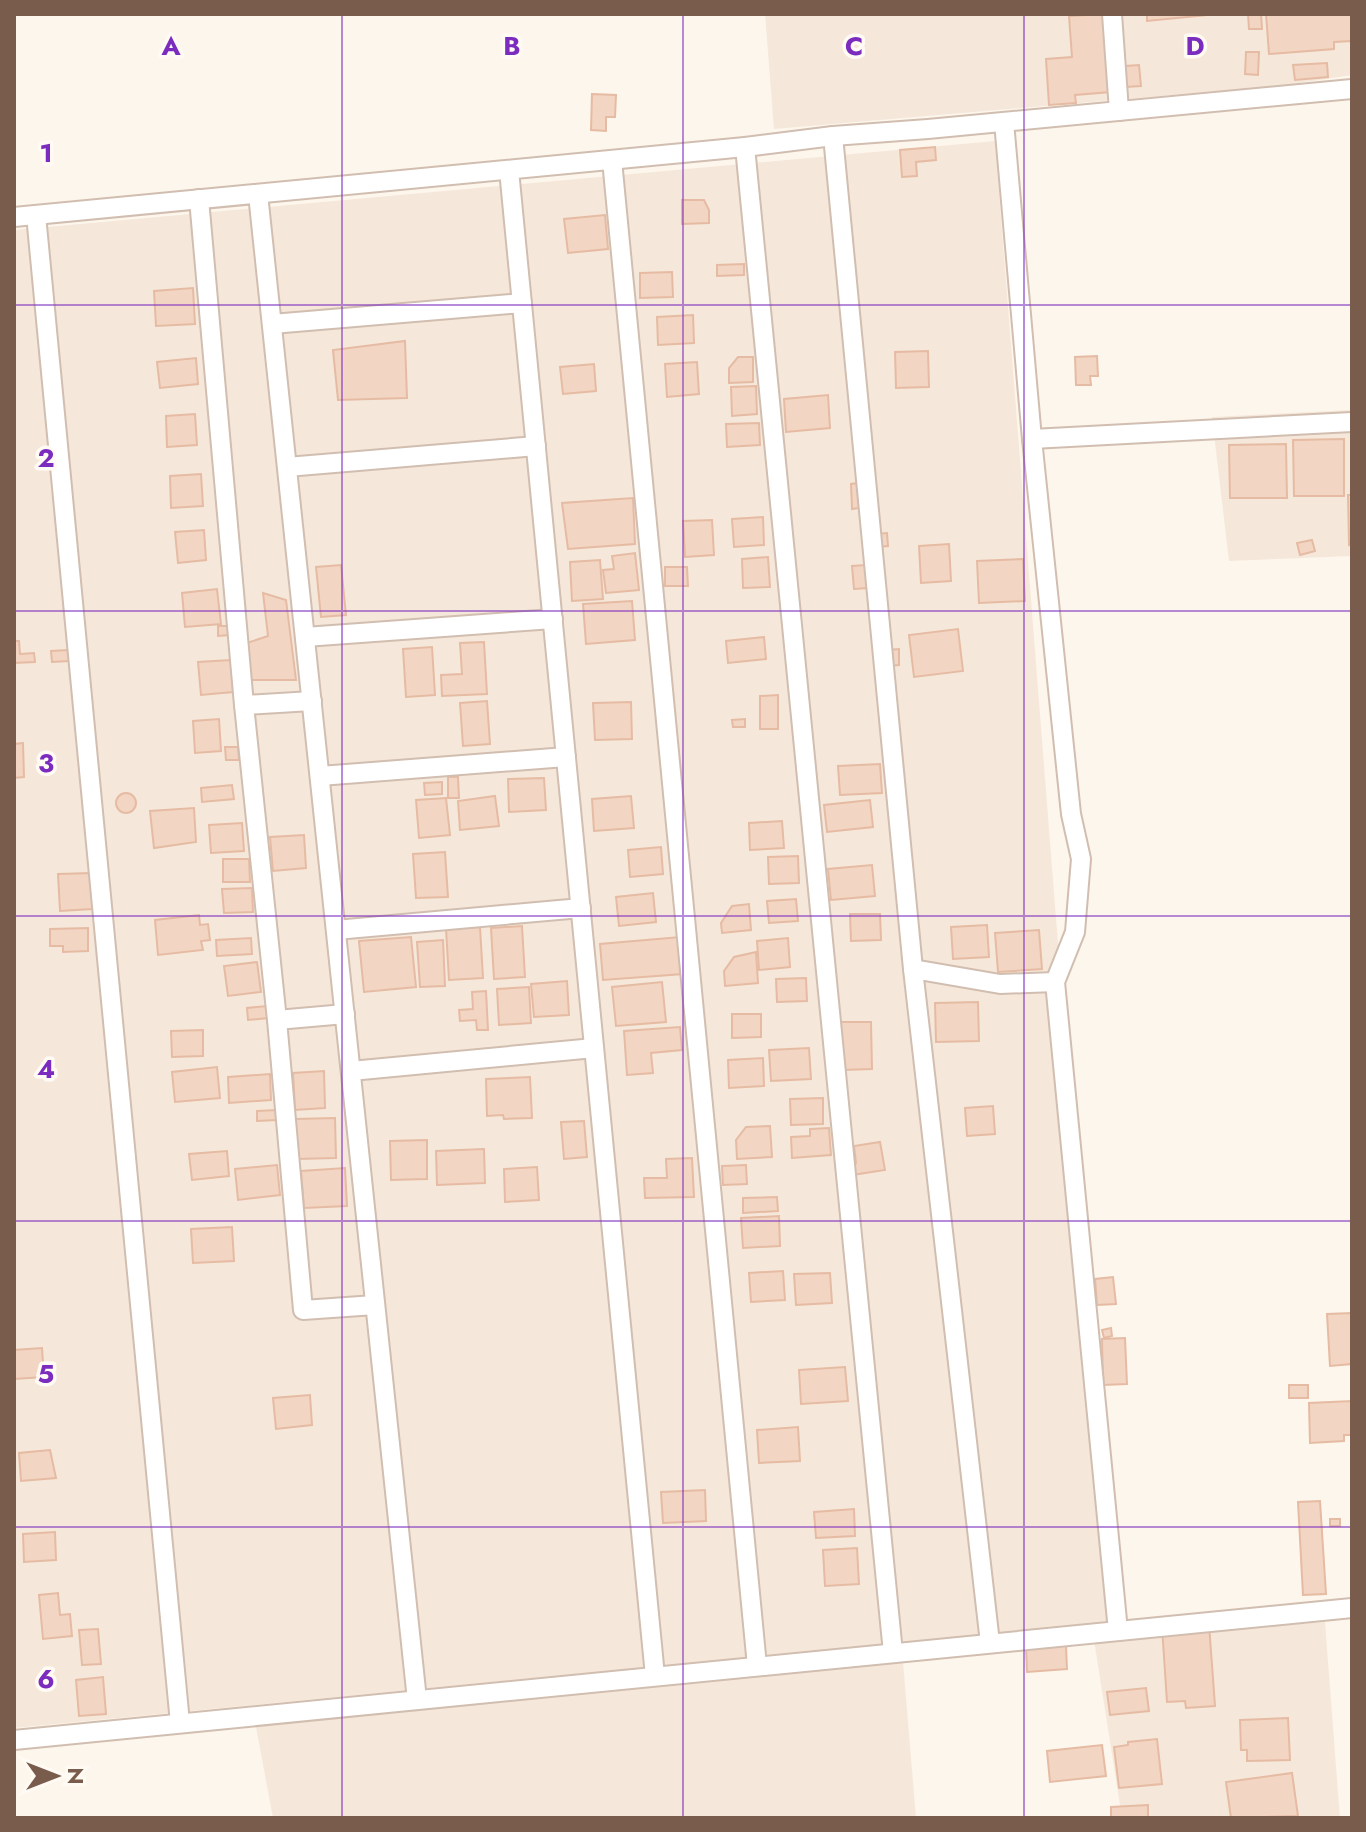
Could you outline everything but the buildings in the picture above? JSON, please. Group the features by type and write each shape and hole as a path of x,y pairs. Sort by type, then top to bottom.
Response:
{"street":[{"path":"1112,14 1119,111"},
{"path":"14,217 833,136 1352,89"},
{"path":"1004,122 1032,439 1071,814 1081,859 1075,932 1055,982 1118,1631"},
{"path":"833,136 913,969 990,1643"},
{"path":"745,147 893,1653"},
{"path":"612,160 757,1666"},
{"path":"509,170 655,1676"},
{"path":"258,194 417,1700"},
{"path":"199,199 303,1310 375,1305"},
{"path":"36,215 180,1723"},
{"path":"272,324 522,303"},
{"path":"1032,439 1352,422"},
{"path":"287,467 536,446"},
{"path":"305,637 553,619"},
{"path":"244,705 312,701"},
{"path":"320,776 566,757"},
{"path":"336,930 581,908"},
{"path":"913,969 1000,984 1055,982"},
{"path":"277,1020 345,1014"},
{"path":"351,1071 594,1048"},
{"path":"14,1740 1352,1608"}],"shaded area":[{"path":"765,14 1352,14 1352,75 1279,86 774,129"},
{"path":"995,141 1061,982 1127,1621 14,1728 14,230"},
{"path":"1352,410 1352,556 1229,561 1212,417"},
{"path":"1325,1622 1340,1818 1122,1818 1094,1640"},
{"path":"903,1662 916,1818 273,1818 256,1727"}]}
